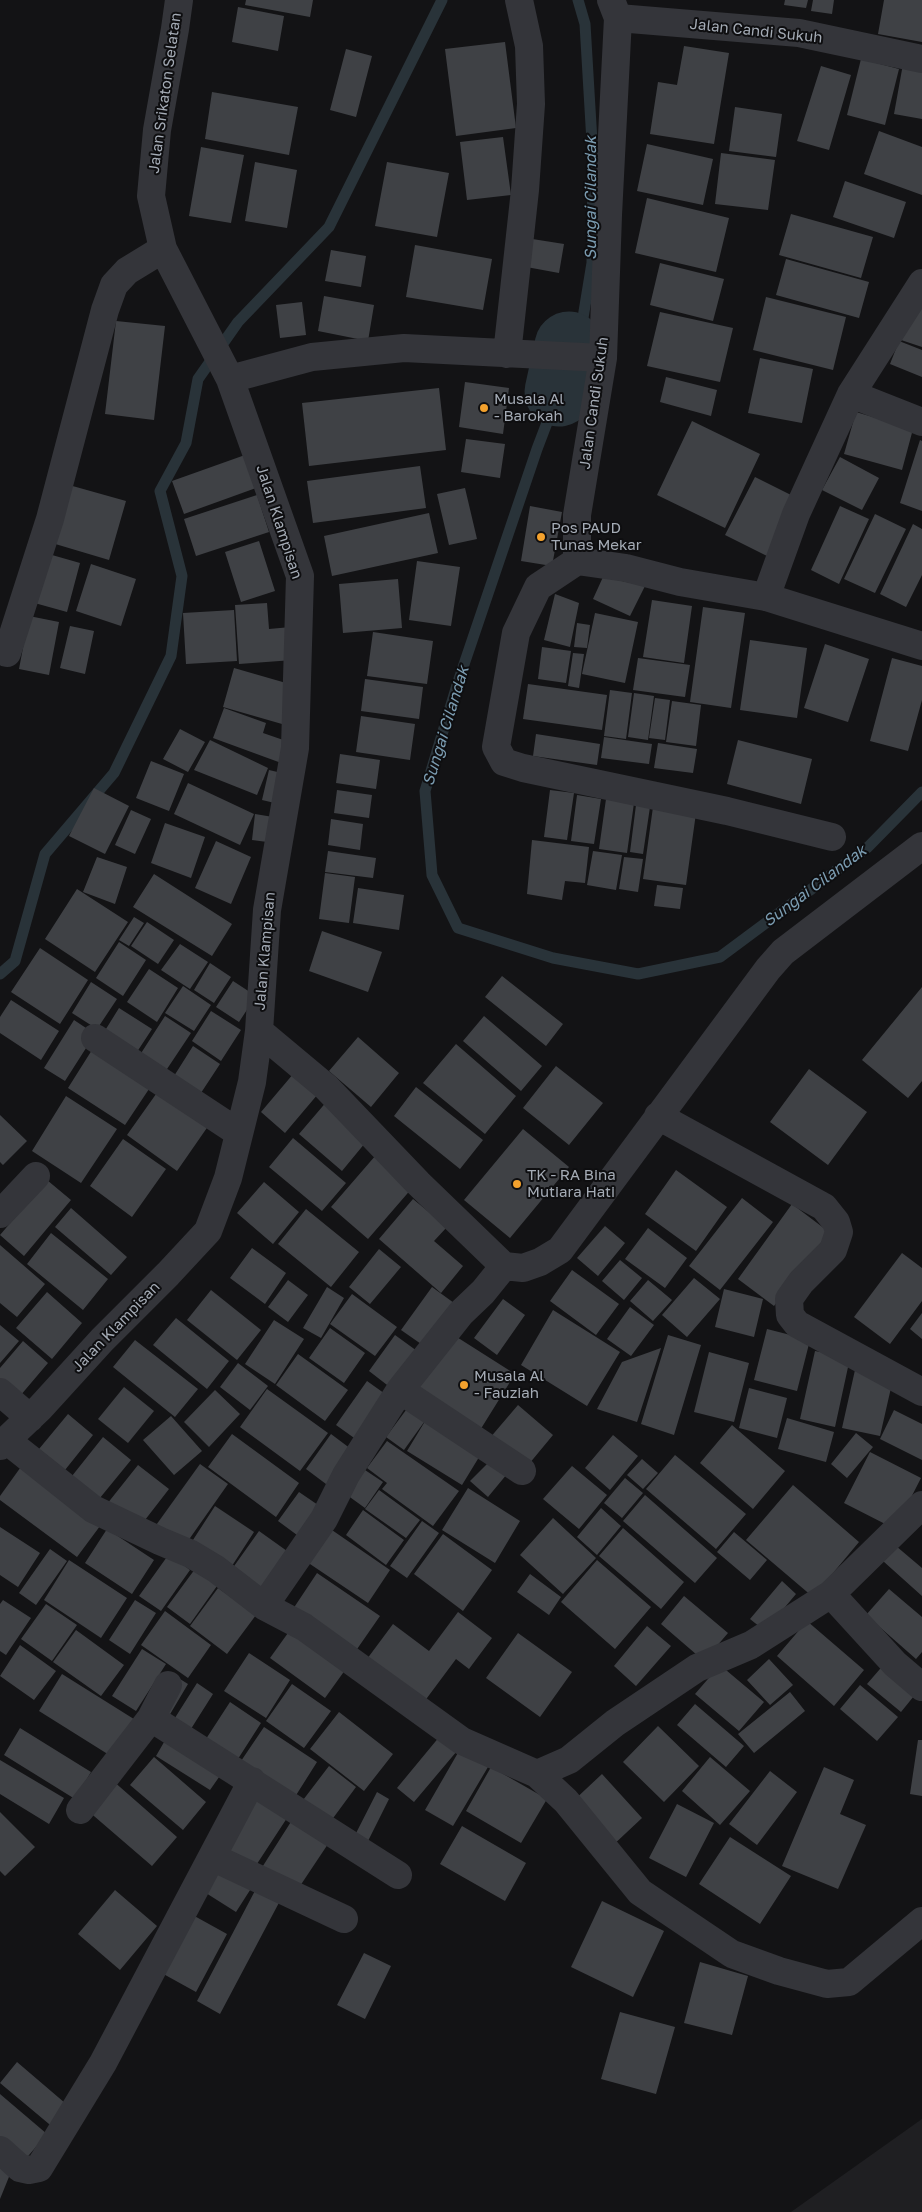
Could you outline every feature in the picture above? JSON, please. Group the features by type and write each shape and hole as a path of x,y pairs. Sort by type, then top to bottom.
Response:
{"street":[{"name":"Jalan Srikaton Selatan","path":"178,0 175,29 157,130 150,196 163,249 224,369"},
{"path":"507,354 525,190 531,104 529,46 519,0"},
{"name":"Jalan Candi Sukuh","path":"576,561 577,516 598,358 608,215 615,9 798,33 922,59"},
{"path":"7,653 50,519 105,310 114,285 127,271 163,249"},
{"path":"766,597 796,514 851,394 922,283"},
{"path":"224,369 312,357 404,348 507,354 537,353 598,358"},
{"name":"Jalan Klampisan","path":"3,1443 30,1418 208,1230 228,1178 252,1082 259,1031 267,910 295,748 300,576 224,369"},
{"path":"851,394 922,422"},
{"path":"832,837 727,811 523,768 504,762 496,747 516,633 538,587 576,561 626,568 680,582 766,597 922,646"},
{"path":"259,1031 326,1087 418,1183 504,1266 523,1268 540,1262 560,1250 768,969 783,952 922,846"},
{"path":"95,1038 239,1133"},
{"path":"658,1116 824,1207 836,1222 839,1232 833,1250 801,1282 789,1299 790,1316 797,1324 922,1392"},
{"path":"0,1214 36,1176"},
{"path":"264,1606 324,1520 346,1475 400,1390 461,1313 483,1292 504,1266"},
{"path":"400,1390 522,1471"},
{"path":"0,1392 30,1418"},
{"path":"3,1443 93,1509 191,1554 216,1569 264,1606 304,1626 462,1741 536,1774 566,1801 640,1892 732,1954 778,1971 827,1984 849,1982 922,1921"},
{"path":"536,1774 569,1760 615,1723 697,1668 751,1645 831,1594 922,1505"},
{"path":"831,1594 895,1664 922,1687"},
{"path":"80,1810 151,1718 168,1685"},
{"path":"151,1718 398,1875"},
{"path":"0,2150 20,2168 29,2170 39,2168 104,2063 252,1782"},
{"path":"212,1857 344,1919"}],"shaded area":[{"path":"922,2119 922,2212 791,2212"}],"building":[{"path":"246,0 313,0 310,17 245,5"},
{"path":"785,0 808,0 806,8 784,5"},
{"path":"813,0 834,0 832,14 811,11"},
{"path":"884,0 922,0 922,42 878,34"},
{"path":"238,7 284,16 278,51 232,42"},
{"path":"505,42 516,128 456,136 445,49"},
{"path":"684,46 729,53 714,144 650,134 658,82 677,85"},
{"path":"346,49 372,56 356,117 330,110"},
{"path":"861,59 899,69 885,125 847,115"},
{"path":"903,64 922,68 922,119 894,114"},
{"path":"821,66 851,75 829,150 797,141"},
{"path":"212,92 298,107 289,155 205,139"},
{"path":"735,107 782,114 776,157 729,151"},
{"path":"879,131 922,147 922,195 864,174"},
{"path":"503,137 511,195 467,200 460,142"},
{"path":"647,144 713,159 703,205 637,191"},
{"path":"201,147 244,155 231,223 189,216"},
{"path":"721,153 775,160 768,210 715,204"},
{"path":"255,162 297,170 287,228 245,221"},
{"path":"387,162 449,173 437,237 375,226"},
{"path":"845,181 906,202 894,238 833,217"},
{"path":"647,198 729,218 716,272 635,253"},
{"path":"791,214 873,237 861,278 779,255"},
{"path":"526,238 564,244 559,273 521,266"},
{"path":"415,245 492,259 483,310 406,297"},
{"path":"331,250 366,256 361,287 325,281"},
{"path":"786,259 869,282 859,318 776,295"},
{"path":"660,263 724,279 713,321 650,305"},
{"path":"324,296 374,305 368,341 318,331"},
{"path":"766,297 846,317 833,370 753,350"},
{"path":"302,302 306,335 280,338 276,305"},
{"path":"916,308 922,309 922,347 901,340"},
{"path":"660,312 733,328 720,382 647,366"},
{"path":"116,321 165,326 154,420 105,414"},
{"path":"899,341 922,350 922,377 890,364"},
{"path":"760,358 813,369 802,423 748,413"},
{"path":"666,377 717,390 711,416 660,402"},
{"name":"Musala Al - Barokah","path":"465,382 509,388 503,434 459,427"},
{"path":"439,388 446,450 309,466 302,403"},
{"path":"856,412 913,429 902,470 844,454"},
{"path":"692,421 760,454 725,528 657,495"},
{"path":"466,439 505,444 500,478 461,472"},
{"path":"920,440 922,441 922,511 900,503"},
{"path":"245,455 256,488 184,514 172,481"},
{"path":"840,457 879,478 862,510 822,490"},
{"path":"420,466 426,508 313,523 307,481"},
{"path":"755,477 797,498 767,556 725,535"},
{"path":"69,485 126,501 109,560 52,543"},
{"path":"465,488 477,539 449,545 437,494"},
{"path":"257,495 269,532 196,556 184,519"},
{"name":"Pos PAUD Tunas Mekar","path":"530,506 562,512 552,566 521,561"},
{"path":"840,506 869,519 839,584 811,570"},
{"path":"429,513 438,553 332,576 324,536"},
{"path":"875,514 906,529 875,593 844,579"},
{"path":"913,524 922,529 922,575 906,607 880,594"},
{"path":"259,541 275,591 241,602 225,552"},
{"path":"45,553 80,563 67,612 31,602"},
{"path":"417,561 460,567 451,626 409,620"},
{"path":"91,564 136,579 121,626 76,611"},
{"path":"603,577 645,586 630,616 593,599"},
{"path":"398,579 402,628 343,633 339,584"},
{"path":"555,594 579,603 570,647 544,640"},
{"path":"652,600 692,606 684,663 643,657"},
{"path":"267,603 269,629 291,627 293,660 239,664 235,605"},
{"path":"703,607 745,613 731,708 690,702"},
{"path":"234,610 237,661 186,664 183,613"},
{"path":"595,613 638,622 625,683 582,674"},
{"path":"29,616 59,622 49,675 19,669"},
{"path":"577,623 590,625 587,648 574,647"},
{"path":"70,626 94,631 85,674 60,668"},
{"path":"373,632 433,641 427,684 367,676"},
{"path":"750,640 807,648 797,718 740,710"},
{"path":"825,644 869,659 848,722 804,708"},
{"path":"542,647 571,651 566,683 538,679"},
{"path":"573,653 584,654 579,688 568,686"},
{"path":"638,658 690,665 685,697 633,690"},
{"path":"892,658 922,666 922,700 908,751 870,741"},
{"path":"234,668 293,685 282,724 223,707"},
{"path":"365,679 423,687 419,719 361,711"},
{"path":"528,684 607,695 602,730 523,719"},
{"path":"610,690 632,693 626,739 604,736"},
{"path":"634,693 654,696 648,740 628,737"},
{"path":"655,698 670,700 665,740 649,738"},
{"path":"672,701 701,705 696,746 666,742"},
{"path":"224,708 266,723 263,733 292,743 284,764 213,738"},
{"path":"361,716 415,724 410,760 356,752"},
{"path":"180,729 205,742 188,772 163,759"},
{"path":"536,734 600,744 597,765 533,756"},
{"path":"604,737 652,744 649,764 601,758"},
{"path":"210,740 268,768 257,795 194,770"},
{"path":"738,740 812,759 801,804 727,784"},
{"path":"658,743 697,749 693,773 654,768"},
{"path":"340,754 380,760 376,789 336,783"},
{"path":"151,761 184,774 169,811 136,798"},
{"path":"269,770 286,774 279,804 262,800"},
{"path":"188,783 254,814 240,845 174,814"},
{"path":"94,788 129,806 105,854 69,836"},
{"path":"337,790 372,795 369,818 334,813"},
{"path":"550,790 574,793 567,840 544,837"},
{"path":"577,795 601,799 594,844 571,841"},
{"path":"606,799 634,803 627,853 599,849"},
{"path":"636,805 650,807 643,854 630,852"},
{"path":"653,807 696,813 686,885 643,879"},
{"path":"131,810 151,819 135,854 115,845"},
{"path":"255,814 279,818 275,843 252,840"},
{"path":"331,819 363,824 360,850 328,845"},
{"path":"165,823 205,837 191,878 151,863"},
{"path":"532,840 589,847 585,883 565,881 562,900 527,894"},
{"path":"216,841 251,857 231,904 195,888"},
{"path":"328,851 376,858 373,878 325,872"},
{"path":"593,851 622,855 616,890 587,885"},
{"path":"97,857 127,867 115,904 83,892"},
{"path":"624,857 643,859 638,892 619,889"},
{"path":"325,873 355,877 349,923 319,919"},
{"path":"154,874 232,924 212,956 133,907"},
{"path":"657,885 683,888 680,909 654,906"},
{"path":"358,888 404,895 399,930 353,923"},
{"path":"77,889 128,922 95,972 45,939"},
{"path":"134,917 144,923 129,946 119,940"},
{"path":"147,922 174,940 158,964 131,946"},
{"path":"322,931 382,952 368,992 309,971"},
{"path":"119,942 146,960 123,996 96,978"},
{"path":"180,944 208,962 190,989 161,970"},
{"path":"40,948 88,980 60,1024 11,992"},
{"path":"210,963 231,977 214,1003 194,990"},
{"path":"149,969 178,988 157,1022 127,1002"},
{"path":"502,976 563,1024 546,1046 485,997"},
{"path":"233,981 256,996 239,1022 216,1007"},
{"path":"91,982 117,999 97,1029 72,1013"},
{"path":"183,986 211,1005 194,1031 165,1013"},
{"path":"922,987 922,1081 908,1098 862,1060"},
{"path":"11,1000 59,1031 41,1060 0,1033 0,1017"},
{"path":"119,1008 152,1029 133,1058 101,1037"},
{"path":"211,1011 241,1030 221,1061 192,1041"},
{"path":"165,1016 191,1033 161,1078 136,1061"},
{"path":"484,1016 542,1066 521,1091 463,1041"},
{"path":"74,1020 95,1034 65,1081 44,1068"},
{"path":"358,1037 399,1073 371,1107 329,1071"},
{"path":"97,1042 155,1080 125,1125 68,1088"},
{"path":"456,1044 516,1096 485,1134 423,1083"},
{"path":"193,1046 220,1064 195,1102 169,1084"},
{"path":"556,1066 603,1103 569,1145 523,1108"},
{"path":"809,1069 867,1112 828,1165 770,1122"},
{"path":"294,1073 318,1094 285,1133 261,1112"},
{"path":"161,1087 211,1122 177,1171 127,1135"},
{"path":"416,1087 483,1140 460,1169 394,1116"},
{"path":"66,1096 117,1129 81,1183 32,1151"},
{"path":"328,1100 370,1137 342,1171 299,1134"},
{"path":"0,1115 27,1141 3,1165 0,1162"},
{"name":"TK - RA Bina Mutiara Hati","path":"523,1129 569,1167 510,1238 464,1200"},
{"path":"293,1138 346,1183 322,1211 269,1167"},
{"path":"123,1139 166,1169 132,1217 90,1186"},
{"path":"376,1155 413,1187 368,1239 331,1207"},
{"path":"676,1170 727,1207 696,1251 645,1214"},
{"path":"47,1180 71,1200 24,1256 0,1235"},
{"path":"264,1182 299,1212 273,1244 237,1213"},
{"path":"742,1198 773,1222 720,1290 689,1266"},
{"path":"413,1199 447,1227 434,1241 463,1266 441,1293 379,1239"},
{"path":"792,1204 829,1232 774,1306 738,1279"},
{"path":"71,1208 127,1257 111,1275 55,1227"},
{"path":"306,1209 359,1252 331,1287 278,1244"},
{"path":"605,1226 625,1243 598,1276 577,1258"},
{"path":"648,1228 687,1258 665,1288 625,1259"},
{"path":"51,1233 108,1279 83,1310 27,1264"},
{"path":"0,1245 45,1284 17,1317 0,1303"},
{"path":"252,1248 286,1273 265,1304 230,1278"},
{"path":"379,1249 401,1267 370,1304 349,1287"},
{"path":"902,1253 922,1268 922,1301 890,1344 854,1317"},
{"path":"620,1260 642,1278 624,1300 602,1281"},
{"path":"572,1270 619,1304 596,1335 550,1301"},
{"path":"694,1278 720,1299 687,1337 662,1315"},
{"path":"288,1280 308,1295 288,1322 268,1307"},
{"path":"648,1280 672,1300 653,1321 630,1301"},
{"path":"327,1287 344,1298 321,1338 303,1328"},
{"path":"432,1287 454,1303 424,1346 401,1330"},
{"path":"724,1289 763,1299 754,1337 715,1327"},
{"path":"211,1290 261,1330 237,1360 187,1320"},
{"path":"47,1292 82,1323 52,1359 16,1328"},
{"path":"352,1294 397,1327 375,1356 330,1324"},
{"path":"503,1299 525,1315 497,1355 474,1338"},
{"path":"630,1307 654,1325 631,1356 607,1339"},
{"path":"553,1310 620,1352 587,1406 521,1365"},
{"path":"922,1313 922,1339 910,1329"},
{"path":"176,1318 229,1361 207,1389 153,1345"},
{"path":"274,1320 304,1339 275,1384 245,1364"},
{"path":"0,1325 19,1341 0,1363"},
{"path":"330,1328 365,1353 344,1383 309,1358"},
{"path":"767,1329 810,1340 797,1391 754,1380"},
{"name":"Musala Al - Fauziah","path":"452,1334 515,1374 477,1435 414,1396"},
{"path":"395,1335 417,1351 391,1388 369,1371"},
{"path":"668,1335 701,1345 674,1435 641,1424"},
{"path":"135,1340 198,1389 175,1417 113,1367"},
{"path":"23,1341 48,1363 20,1396 0,1379 0,1368"},
{"path":"661,1348 637,1422 597,1409 622,1362"},
{"path":"815,1351 850,1358 835,1427 800,1419"},
{"path":"709,1352 749,1363 734,1422 694,1412"},
{"path":"298,1354 348,1390 325,1421 276,1385"},
{"path":"238,1363 268,1386 250,1410 220,1387"},
{"path":"855,1370 893,1379 880,1436 842,1428"},
{"path":"367,1381 388,1396 357,1440 336,1425"},
{"path":"124,1387 154,1411 128,1443 98,1419"},
{"path":"749,1388 787,1398 777,1438 739,1428"},
{"path":"267,1389 328,1433 300,1471 240,1427"},
{"path":"215,1390 240,1414 209,1447 184,1422"},
{"path":"412,1402 484,1449 462,1485 407,1451 427,1418 404,1450 386,1437"},
{"path":"518,1405 553,1435 524,1470 489,1439"},
{"path":"894,1410 922,1424 922,1460 880,1439"},
{"path":"68,1414 93,1435 65,1470 39,1449"},
{"path":"171,1416 202,1451 174,1475 143,1440"},
{"path":"787,1418 834,1432 826,1462 778,1449"},
{"path":"732,1425 785,1471 753,1509 700,1463"},
{"path":"856,1433 873,1447 847,1478 831,1464"},
{"path":"232,1434 299,1483 276,1517 208,1467"},
{"path":"331,1434 355,1452 330,1487 306,1469"},
{"path":"613,1435 638,1456 610,1490 585,1468"},
{"path":"103,1437 131,1460 95,1504 68,1481"},
{"path":"387,1441 459,1491 433,1526 382,1489 387,1483 367,1468"},
{"path":"870,1452 921,1478 895,1529 844,1503"},
{"path":"675,1455 746,1514 716,1549 646,1489"},
{"path":"494,1457 512,1468 488,1497 470,1481"},
{"path":"642,1459 658,1473 643,1489 627,1475"},
{"path":"23,1464 103,1522 77,1557 0,1500 0,1496"},
{"path":"200,1464 228,1484 183,1548 154,1528"},
{"path":"138,1465 169,1489 138,1529 107,1504"},
{"path":"572,1466 607,1495 579,1529 543,1499"},
{"path":"365,1470 383,1482 365,1508 347,1495"},
{"path":"625,1478 643,1493 622,1518 604,1503"},
{"path":"793,1485 859,1542 813,1597 746,1540"},
{"path":"468,1488 520,1521 495,1563 442,1530"},
{"path":"379,1490 420,1520 406,1538 365,1509"},
{"path":"299,1492 318,1505 297,1535 278,1521"},
{"path":"645,1495 717,1558 695,1583 623,1521"},
{"path":"215,1506 254,1532 230,1569 191,1543"},
{"path":"601,1508 621,1526 597,1555 577,1537"},
{"path":"363,1510 404,1540 386,1565 346,1535"},
{"path":"553,1518 596,1558 563,1594 520,1555"},
{"path":"422,1521 439,1533 407,1578 390,1566"},
{"path":"0,1527 40,1553 18,1587 0,1575"},
{"path":"329,1528 390,1570 368,1603 307,1562"},
{"path":"623,1528 684,1582 661,1609 599,1556"},
{"path":"107,1529 154,1560 132,1594 85,1563"},
{"path":"259,1531 287,1551 260,1589 232,1569"},
{"path":"734,1532 767,1560 750,1580 717,1552"},
{"path":"443,1534 492,1570 463,1611 414,1574"},
{"path":"896,1546 922,1568 922,1596 883,1561"},
{"path":"50,1549 67,1561 36,1605 19,1593"},
{"path":"169,1554 190,1570 161,1611 139,1596"},
{"path":"69,1560 127,1598 101,1638 44,1600"},
{"path":"597,1560 651,1607 615,1649 561,1602"},
{"path":"195,1569 217,1586 190,1624 167,1607"},
{"path":"317,1573 380,1616 355,1652 293,1609"},
{"path":"530,1574 561,1597 549,1615 517,1592"},
{"path":"782,1581 796,1594 765,1631 750,1619"},
{"path":"218,1588 256,1615 227,1654 190,1626"},
{"path":"889,1589 922,1617 922,1652 916,1659 866,1615"},
{"path":"684,1596 728,1633 704,1661 661,1624"},
{"path":"3,1600 31,1618 6,1655 0,1651 0,1604"},
{"path":"135,1600 156,1613 130,1654 109,1640"},
{"path":"46,1604 77,1625 52,1661 21,1639"},
{"path":"165,1611 211,1645 188,1678 141,1645"},
{"path":"458,1612 492,1638 469,1669 456,1659 424,1702 367,1659 393,1624 429,1651"},
{"path":"807,1621 864,1670 834,1706 777,1656"},
{"path":"293,1626 348,1666 325,1698 270,1658"},
{"path":"647,1626 671,1646 636,1686 614,1666"},
{"path":"76,1630 124,1665 101,1696 53,1662"},
{"path":"518,1633 572,1672 540,1717 486,1678"},
{"path":"20,1645 56,1671 34,1700 0,1676"},
{"path":"142,1649 166,1664 136,1711 112,1696"},
{"path":"249,1653 290,1680 266,1718 224,1691"},
{"path":"769,1659 793,1685 770,1705 747,1680"},
{"path":"886,1662 918,1691 901,1712 867,1684"},
{"path":"720,1665 764,1702 739,1731 695,1694"},
{"path":"62,1674 137,1721 114,1758 39,1711"},
{"path":"180,1679 188,1684 166,1721"},
{"path":"197,1683 213,1694 189,1732 173,1721"},
{"path":"292,1684 331,1711 304,1748 266,1721"},
{"path":"860,1685 898,1717 877,1741 840,1709"},
{"path":"790,1692 805,1711 754,1753 738,1734"},
{"path":"230,1702 261,1723 236,1762 204,1742"},
{"path":"695,1704 744,1746 726,1767 677,1725"},
{"path":"339,1712 393,1754 364,1791 310,1749"},
{"path":"658,1726 699,1766 664,1802 623,1762"},
{"path":"264,1727 317,1762 293,1800 239,1764"},
{"path":"20,1728 91,1772 75,1799 4,1755"},
{"path":"440,1736 457,1751 414,1802 397,1788"},
{"path":"167,1737 224,1770 210,1790 156,1756"},
{"path":"918,1740 922,1740 922,1796 910,1794"},
{"path":"459,1751 488,1767 453,1826 425,1810"},
{"path":"154,1757 206,1802 183,1830 130,1785"},
{"path":"710,1757 750,1791 720,1825 682,1791"},
{"path":"0,1760 64,1798 49,1824 0,1794"},
{"path":"329,1766 356,1787 328,1825 300,1804"},
{"path":"491,1767 547,1799 521,1843 466,1811"},
{"path":"824,1767 854,1780 840,1814 866,1825 838,1889 782,1866"},
{"path":"770,1771 797,1792 757,1845 729,1824"},
{"path":"602,1774 642,1818 610,1848 570,1804"},
{"path":"112,1780 177,1837 152,1866 87,1810"},
{"path":"377,1792 389,1799 365,1847 352,1841"},
{"path":"256,1796 289,1815 251,1873 219,1852"},
{"path":"677,1804 714,1823 686,1877 649,1858"},
{"path":"0,1812 35,1847 5,1876 0,1871"},
{"path":"294,1817 330,1841 296,1892 261,1869"},
{"path":"462,1826 526,1863 505,1901 440,1864"},
{"path":"730,1837 791,1876 760,1924 699,1884"},
{"path":"213,1863 252,1887 236,1912 198,1888"},
{"path":"258,1885 282,1897 220,2014 197,2001"},
{"path":"115,1890 157,1926 120,1970 78,1934"},
{"path":"602,1901 664,1931 633,1997 571,1967"},
{"path":"189,1913 227,1934 196,1992 158,1971"},
{"path":"364,1953 391,1966 365,2019 337,2005"},
{"path":"700,1962 748,1976 732,2035 684,2023"},
{"path":"620,2012 675,2027 656,2094 601,2079"},
{"path":"17,2062 72,2109 55,2129 0,2083"},
{"path":"0,2094 47,2134 23,2162 0,2142"},
{"path":"0,2161 13,2167 0,2199"}],"waterway":[{"path":"0,974 15,961 45,854 114,773 171,656 182,576 160,491 186,443 198,379 238,322 329,227 442,0"},
{"name":"Sungai Cilandak","path":"578,0 585,24 593,159 592,263 580,336 537,449 457,685 425,791 432,875 458,928 553,958 638,974 720,957 868,847 922,792"},
{"name":"Sungai Cilandak","path":"559,392 569,346"}],"place":[{"name":"Musala Al - Barokah","path":"484,408"},
{"name":"Pos PAUD Tunas Mekar","path":"541,537"},
{"name":"TK - RA Bina Mutiara Hati","path":"517,1184"},
{"name":"Musala Al - Fauziah","path":"464,1385"}]}
